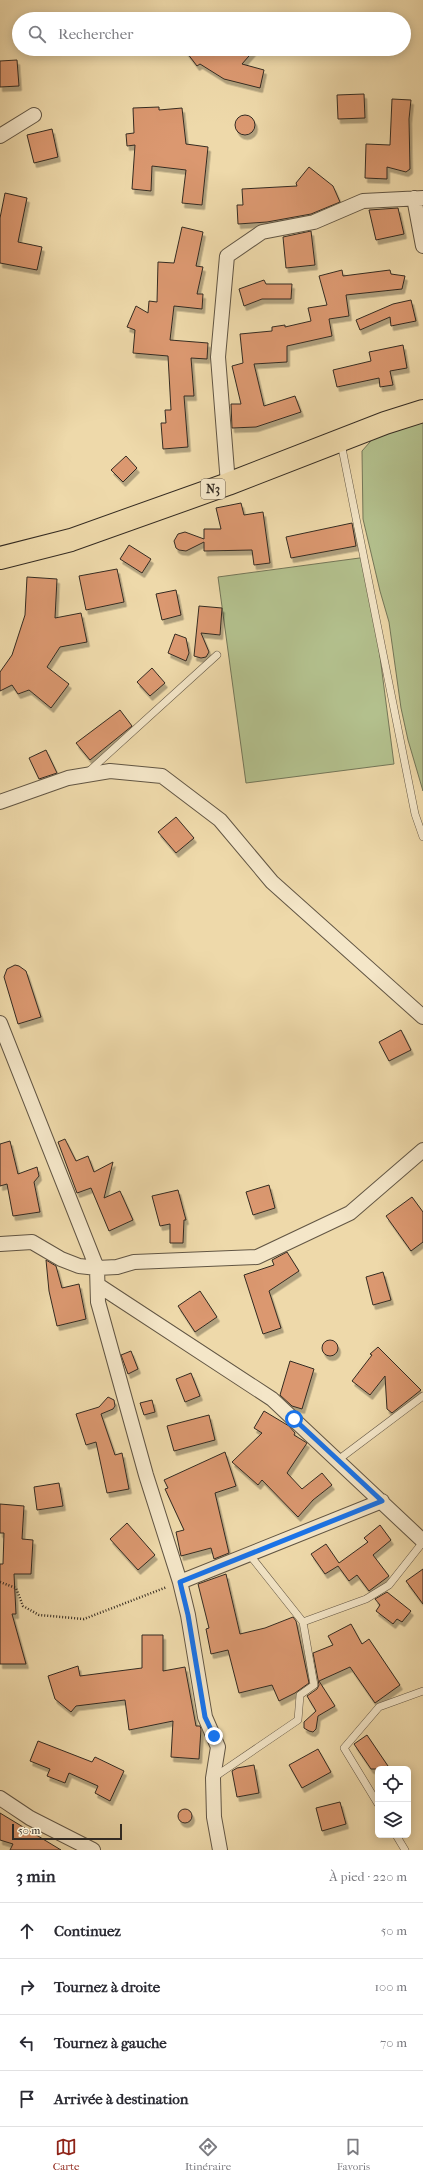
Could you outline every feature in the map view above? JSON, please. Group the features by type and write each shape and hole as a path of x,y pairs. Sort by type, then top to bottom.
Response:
{"highway":[{"name":"N3","path":"0,558 71,540 228,484 385,423 423,411"}],"street":[{"path":"0,136 34,115"},
{"path":"228,484 218,358 227,256 262,232 314,222 363,201 419,198 423,246"},
{"path":"0,802 68,778 85,775 110,771 162,776 220,820 272,882 423,1017"},
{"path":"0,1023 97,1268 98,1302 146,1475 180,1582 188,1615 205,1717 218,1746 213,1778 214,1817 220,1850"},
{"path":"0,1244 32,1242 61,1259 78,1266 97,1268 117,1267 134,1262 257,1257 350,1213 423,1150"},
{"path":"98,1285 272,1399 423,1541"},
{"path":"180,1582 382,1501"},
{"path":"0,1798 30,1818 93,1850"}],"lane":[{"path":"341,441 415,814 423,837"},
{"path":"85,775 217,655"},
{"path":"338,1460 423,1396"},
{"path":"303,1622 366,1599 389,1585 423,1541"},
{"path":"213,1778 298,1720 300,1695 314,1685 303,1622 249,1554"},
{"path":"377,1802 344,1748 379,1707 423,1691"},
{"path":"398,1838 405,1850"}],"path":[{"path":"0,1582 16,1588 23,1606 39,1615 84,1619 180,1582"}],"green space":[{"path":"423,408 423,791 408,740 401,708 389,622 363,519 362,451 385,425"},
{"path":"367,557 394,764 246,783 218,577"}],"building":[{"path":"189,56 249,56 242,64 264,70 260,88 224,79 200,64 197,66"},
{"path":"17,60 19,86 0,87 0,61"},
{"path":"364,94 365,118 338,119 337,95"},
{"path":"392,99 411,100 409,119 410,169 406,172 387,167 387,179 365,178 366,144 390,145"},
{"path":"159,107 159,110 182,108 186,144 208,147 202,205 182,203 186,170 152,166 151,191 132,189 135,145 127,146 126,134 134,133 133,108"},
{"path":"241,115 249,115 255,121 255,129 249,135 241,135 235,129 235,121"},
{"path":"52,129 58,157 34,163 27,135"},
{"path":"309,167 333,186 340,202 311,214 267,222 238,224 237,205 243,205 242,189 297,186 296,183"},
{"path":"5,193 27,198 18,242 42,247 37,270 0,263 0,218"},
{"path":"398,208 404,234 376,240 369,210"},
{"path":"182,227 203,232 196,266 203,267 197,294 203,294 202,309 174,306 170,340 208,343 207,359 191,358 194,396 184,396 188,447 163,449 161,423 166,423 165,410 171,410 168,356 133,353 135,330 127,327 136,306 148,313 149,301 157,302 158,262 174,263"},
{"path":"311,231 315,265 286,268 283,237"},
{"path":"342,270 343,276 390,270 391,274 405,276 402,289 346,295 349,316 329,319 332,336 287,346 287,362 254,364 264,406 295,396 301,412 256,427 232,428 231,404 241,404 232,366 243,363 240,334 272,331 272,327 285,325 285,327 311,321 308,308 327,305 319,276"},
{"path":"264,280 266,284 292,284 291,299 262,299 244,306 239,289"},
{"path":"411,300 416,321 391,326 390,317 360,330 356,320 393,304"},
{"path":"403,345 407,368 390,371 393,385 380,387 379,378 337,387 333,370 371,361 369,352"},
{"path":"126,456 137,468 123,482 111,470"},
{"path":"241,503 244,515 263,512 270,563 254,565 252,550 204,551 204,542 186,551 176,548 174,541 178,534 185,532 204,539 204,529 221,529 216,508"},
{"path":"352,523 356,546 291,558 286,537"},
{"path":"129,545 151,559 142,573 120,559"},
{"path":"117,569 124,602 86,610 79,576"},
{"path":"27,577 57,579 55,618 81,613 87,642 60,647 47,667 69,684 51,708 29,690 18,694 12,685 0,691 0,672 12,655 25,615"},
{"path":"176,590 181,615 162,620 156,594"},
{"path":"199,606 222,608 220,635 201,633 209,652 206,657 201,658 194,656"},
{"path":"175,634 186,638 189,653 186,661 168,653"},
{"path":"152,668 165,683 150,696 137,682"},
{"path":"120,710 132,726 90,760 76,743"},
{"path":"46,750 57,773 39,779 29,758"},
{"path":"176,817 194,838 176,853 158,832"},
{"path":"15,965 26,971 41,1017 18,1024 4,977 7,969"},
{"path":"401,1030 411,1050 389,1061 379,1042"},
{"path":"65,1139 76,1161 88,1156 94,1172 113,1162 104,1198 120,1191 133,1220 109,1231 91,1188 77,1193 58,1142"},
{"path":"10,1141 18,1174 37,1167 39,1176 34,1182 40,1212 13,1216 7,1184 0,1186 0,1144"},
{"path":"269,1185 275,1208 253,1215 246,1192"},
{"path":"178,1190 186,1220 184,1220 183,1243 170,1243 170,1224 160,1226 152,1196"},
{"path":"412,1197 423,1212 423,1242 411,1251 386,1216"},
{"path":"287,1252 299,1271 269,1291 281,1328 263,1334 244,1275 274,1265 272,1260"},
{"path":"46,1260 56,1266 62,1288 79,1284 86,1319 57,1326 49,1291"},
{"path":"383,1272 391,1300 373,1305 366,1277"},
{"path":"200,1291 217,1317 195,1332 178,1306"},
{"path":"327,1340 333,1340 338,1345 336,1354 333,1356 327,1356 322,1351 322,1345"},
{"path":"378,1347 421,1390 392,1413 387,1409 385,1376 370,1395 352,1381 372,1355 370,1354"},
{"path":"131,1351 138,1369 128,1374 121,1355"},
{"path":"290,1361 314,1369 302,1409 292,1406 280,1395"},
{"path":"191,1373 200,1396 185,1402 176,1379"},
{"path":"108,1397 114,1400 115,1406 113,1409 101,1414 115,1455 122,1453 129,1489 107,1493 96,1442 86,1445 76,1414 99,1407"},
{"path":"152,1400 155,1412 144,1415 140,1403"},
{"path":"264,1411 289,1426 295,1433 294,1435 307,1443 287,1473 302,1489 322,1473 332,1485 313,1500 298,1517 262,1480 258,1485 232,1462 262,1433 254,1428"},
{"path":"209,1415 215,1440 174,1451 167,1426"},
{"path":"225,1452 236,1486 215,1493 229,1553 214,1559 211,1548 181,1556 176,1532 184,1530 165,1489 168,1488 164,1480"},
{"path":"59,1483 63,1506 37,1510 34,1487"},
{"path":"0,1504 24,1506 22,1539 33,1540 31,1574 14,1574 16,1614 12,1614 26,1664 0,1664 0,1564 3,1564 4,1533 0,1533"},
{"path":"127,1523 155,1555 138,1570 110,1539"},
{"path":"380,1525 391,1540 373,1555 389,1576 369,1591 357,1575 349,1581 338,1566 325,1574 311,1554 326,1544 339,1563 368,1542 364,1538"},
{"path":"423,1569 423,1604 406,1581"},
{"path":"226,1574 240,1634 265,1628 293,1617 296,1621 309,1683 295,1693 279,1701 272,1685 239,1693 228,1650 211,1654 206,1629 209,1628 198,1584"},
{"path":"387,1592 411,1611 402,1622 397,1619 393,1624 376,1611 380,1605 375,1599"},
{"path":"351,1624 362,1644 369,1639 400,1685 375,1703 350,1667 319,1681 335,1706 318,1716 316,1729 313,1732 309,1731 304,1728 304,1722 316,1711 307,1696 317,1689 319,1685 313,1653 333,1645 328,1636"},
{"path":"142,1635 163,1635 163,1671 185,1667 196,1726 200,1726 201,1729 199,1759 171,1757 173,1721 129,1730 125,1700 76,1706 71,1712 55,1699 48,1676 78,1666 80,1676 142,1668"},
{"path":"367,1735 388,1766 375,1766 375,1769 371,1769 354,1744"},
{"path":"38,1741 92,1762 95,1757 124,1771 110,1801 95,1793 98,1786 69,1773 65,1783 47,1776 50,1769 30,1761"},
{"path":"318,1749 331,1772 302,1788 289,1765"},
{"path":"254,1765 259,1793 237,1797 232,1771 237,1768"},
{"path":"340,1802 346,1824 322,1831 316,1808"},
{"path":"185,1809 190,1811 192,1816 190,1821 185,1823 180,1821 178,1816 180,1811"},
{"path":"0,1813 61,1850 10,1850 13,1844 0,1840"}],"route":[{"path":"214,1736 205,1717 188,1615 180,1582 382,1501 294,1419"}]}
